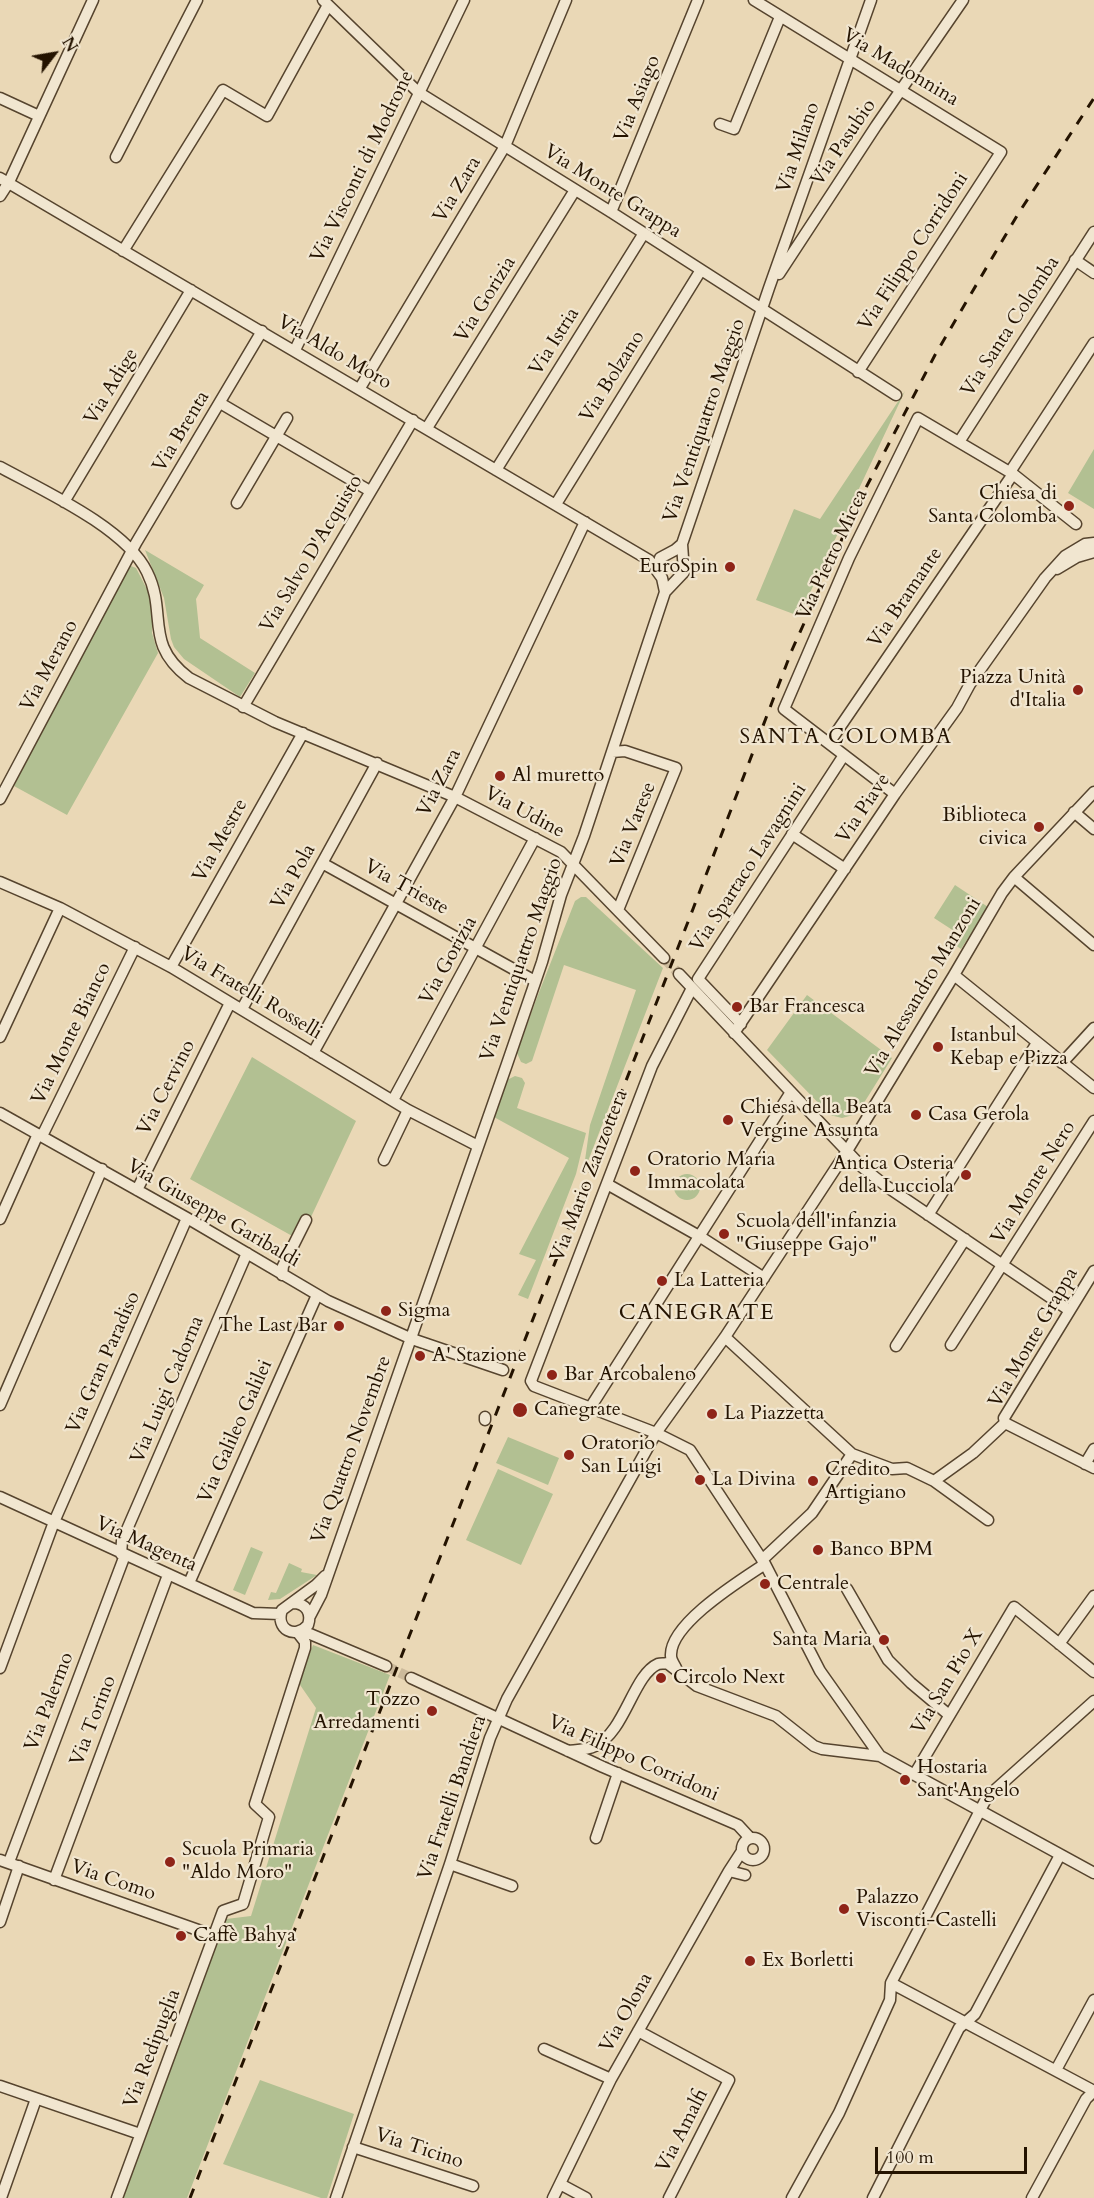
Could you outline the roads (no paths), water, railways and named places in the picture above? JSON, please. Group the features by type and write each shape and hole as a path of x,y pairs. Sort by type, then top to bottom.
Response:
{"street":[{"path":"0,196 4,180 39,116 93,0"},
{"path":"116,157 197,0"},
{"name":"Via Visconti di Modrone","path":"295,350 464,0"},
{"name":"Via Zara","path":"360,388 505,146 566,0"},
{"name":"Via Asiago","path":"611,212 698,0"},
{"name":"Via Madonnina","path":"754,0 1001,152"},
{"name":"Via Milano","path":"762,310 871,0"},
{"name":"Via Pasubio","path":"762,310 767,305 779,273 963,0"},
{"path":"123,251 223,90 267,116 325,3"},
{"name":"Via Monte Grappa","path":"325,3 418,92 575,189 896,395"},
{"path":"720,124 734,129 780,17"},
{"path":"0,98 39,116"},
{"name":"Via Filippo Corridoni","path":"858,372 1001,152"},
{"name":"Via Aldo Moro","path":"4,180 660,564"},
{"name":"Via Gorizia","path":"427,428 575,189"},
{"name":"Via Santa Colomba","path":"959,442 1094,232"},
{"name":"Via Istria","path":"496,470 644,233"},
{"path":"1075,260 1094,273"},
{"name":"Via Bolzano","path":"556,504 701,270"},
{"name":"Via Adige","path":"64,502 191,290"},
{"name":"Via Ventiquattro Maggio","path":"412,1339 665,592 684,572 682,544 762,310"},
{"name":"Via Brenta","path":"132,550 262,331"},
{"name":"Via Bramante","path":"829,743 1012,473 1094,343"},
{"path":"220,403 370,491"},
{"path":"237,503 287,418"},
{"name":"Via Pietro Micca","path":"829,743 784,709 849,558 918,418 959,442"},
{"name":"Via Salvo D'Acquisto","path":"243,707 413,420"},
{"path":"959,442 1012,473 1076,524"},
{"name":"Via Udine","path":"0,467 64,502 105,528 132,550 147,570 153,586 159,638 176,668 189,678 243,707 455,797 561,852 664,958"},
{"name":"Via Zara","path":"313,1053 455,797 585,522"},
{"name":"Via Ventiquattro Maggio","path":"660,564 682,544"},
{"name":"Via Piave","path":"737,1028 1045,578 1065,555 1091,547"},
{"name":"Via Merano","path":"0,799 132,550"},
{"name":"Via Ventiquattro Maggio","path":"660,564 677,555 684,564"},
{"path":"660,564 669,581 676,580"},
{"path":"660,564 665,592"},
{"name":"Via Mestre","path":"171,967 303,733"},
{"name":"Via Varese","path":"615,741 626,751"},
{"path":"829,743 895,794"},
{"name":"Via Varese","path":"612,752 626,751 676,768 618,910"},
{"name":"Via Spartaco Lavagnini","path":"737,1028 698,979 844,755"},
{"name":"Via Pola","path":"242,1009 378,763"},
{"name":"Via Alessandro Manzoni","path":"725,1337 847,1151 1002,893 1094,792"},
{"path":"1074,812 1094,829"},
{"path":"792,834 845,869"},
{"name":"Via Gorizia","path":"393,1100 535,838"},
{"name":"Via Trieste","path":"322,863 535,981"},
{"path":"1014,878 1094,945"},
{"name":"Via Fratelli Rosselli","path":"0,882 60,908 135,947 408,1110 478,1146"},
{"path":"0,1037 60,908"},
{"name":"Via Monte Bianco","path":"0,1219 135,947"},
{"path":"680,974 692,988 737,1028 791,1092 847,1151 886,1186 1069,1310"},
{"path":"954,975 1094,1088"},
{"name":"Via Mario Zanzottera","path":"590,1408 534,1386 531,1381 652,1066 692,988"},
{"name":"Via Cervino","path":"137,1190 230,1003"},
{"path":"1062,1063 1094,1028"},
{"path":"928,1215 1037,1043"},
{"path":"791,1092 590,1408 656,1433 690,1450 763,1562 820,1671 870,1750 1094,1873"},
{"path":"384,1160 408,1110"},
{"name":"Via Giuseppe Garibaldi","path":"0,1113 187,1218 317,1296 412,1339 503,1370"},
{"name":"Via Monte Nero","path":"951,1345 1094,1121"},
{"path":"0,1405 102,1169"},
{"path":"607,1184 699,1236 764,1278"},
{"name":"Via Gran Paradiso","path":"54,1522 187,1218"},
{"path":"282,1275 283,1266 306,1220"},
{"path":"896,1346 965,1239"},
{"name":"Via Luigi Cadorna","path":"120,1553 122,1541 247,1253"},
{"name":"Via Monte Grappa","path":"1005,1423 1004,1418 1094,1271"},
{"name":"Via Galileo Galilei","path":"189,1583 317,1296"},
{"path":"725,1337 852,1454 892,1469 907,1468 934,1481 988,1520"},
{"name":"Via Fratelli Bandiera","path":"336,2198 450,1864 490,1738 507,1699 656,1433 725,1337"},
{"name":"Via Quattro Novembre","path":"310,1619 321,1595 412,1339"},
{"path":"934,1481 973,1453 1005,1423 1089,1466 1094,1449"},
{"path":"676,1668 670,1658 672,1647 681,1632 701,1608 763,1562 812,1513 852,1454"},
{"name":"Via Magenta","path":"0,1497 254,1613 280,1614"},
{"path":"0,1668 54,1522"},
{"name":"Via Palermo","path":"0,1922 9,1863 120,1553"},
{"name":"Via Quattro Novembre","path":"293,1603 327,1574"},
{"name":"Via Torino","path":"54,1880 168,1575"},
{"path":"847,1589 888,1660 949,1715"},
{"path":"1094,1596 1059,1644 1094,1672"},
{"path":"284,1628 280,1614 285,1606 293,1603 306,1608 322,1638"},
{"name":"Via San Pio X","path":"914,1775 1014,1607 1059,1644"},
{"path":"254,1613 288,1631 322,1638 386,1666"},
{"path":"300,1632 310,1619"},
{"name":"Via Redipuglia","path":"117,2198 223,1911 243,1904 269,1817 255,1804 305,1648 300,1632"},
{"path":"568,1751 583,1749 601,1742 621,1719 645,1675 658,1664 668,1663 697,1686 776,1716 814,1746 822,1749 870,1750"},
{"name":"Via Filippo Corridoni","path":"411,1677 568,1751 738,1825 750,1838"},
{"path":"792,2198 839,2113 890,2000 891,1983 987,1797 1094,1701"},
{"path":"596,1838 613,1771 599,1759 601,1742"},
{"path":"750,1838 760,1840 764,1846 764,1853 752,1860 742,1851 744,1842 750,1838"},
{"name":"Via Olona","path":"553,2198 611,2079 742,1851"},
{"path":"873,2198 959,2028 975,2014 1060,1855"},
{"name":"Via Como","path":"9,1863 215,1936"},
{"path":"450,1864 512,1886"},
{"path":"729,1871 745,1875"},
{"path":"891,1983 1094,2091 1086,2099 1032,2198"},
{"path":"1056,2070 1094,2000"},
{"name":"Via Amalfi","path":"638,2031 729,2080 669,2198"},
{"path":"544,2049 611,2079"},
{"path":"0,2086 140,2134"},
{"path":"1,2198 36,2099"},
{"name":"Via Ticino","path":"354,2146 473,2186"},
{"path":"560,2184 586,2198"}],"tunnel":[{"path":"664,958 679,974"},
{"path":"386,1666 411,1678"}],"railway":[{"path":"190,2198 792,650 859,501 935,355 1018,214 1094,98"}],"place":[{"name":"Chiesa di Santa Colomba","path":"1069,506"},
{"name":"EuroSpin","path":"730,567"},
{"name":"Piazza Unità d'Italia","path":"1078,690"},
{"name":"Al muretto","path":"500,776"},
{"name":"Biblioteca civica","path":"1039,827"},
{"name":"Bar Francesca","path":"737,1007"},
{"name":"Istanbul Kebap e Pizza","path":"938,1047"},
{"name":"Casa Gerola","path":"916,1115"},
{"name":"Chiesa della Beata Vergine Assunta","path":"728,1120"},
{"name":"Oratorio Maria Immacolata","path":"635,1171"},
{"name":"Antica Osteria della Lucciola","path":"966,1175"},
{"name":"Scuola dell'infanzia \"Giuseppe Gajo\"","path":"724,1234"},
{"name":"La Latteria","path":"662,1281"},
{"name":"Sigma","path":"386,1311"},
{"name":"The Last Bar","path":"339,1326"},
{"name":"A' Stazione","path":"420,1356"},
{"name":"Bar Arcobaleno","path":"552,1375"},
{"name":"Canegrate","path":"520,1410"},
{"name":"La Piazzetta","path":"712,1414"},
{"name":"Oratorio San Luigi","path":"569,1455"},
{"name":"La Divina","path":"700,1480"},
{"name":"Credito Artigiano","path":"813,1481"},
{"name":"Banco BPM","path":"818,1550"},
{"name":"Centrale","path":"765,1584"},
{"name":"Santa Maria","path":"884,1640"},
{"name":"Circolo Next","path":"661,1678"},
{"name":"Tozzo Arredamenti","path":"432,1711"},
{"name":"Hostaria Sant'Angelo","path":"905,1780"},
{"name":"Scuola Primaria \"Aldo Moro\"","path":"170,1862"},
{"name":"Palazzo Visconti-Castelli","path":"844,1909"},
{"name":"Caffè Bahya","path":"181,1936"},
{"name":"Ex Borletti","path":"750,1961"}],"district":[{"name":"SANTA COLOMBA","path":"846,738"},
{"name":"CANEGRATE","path":"697,1314"}]}
